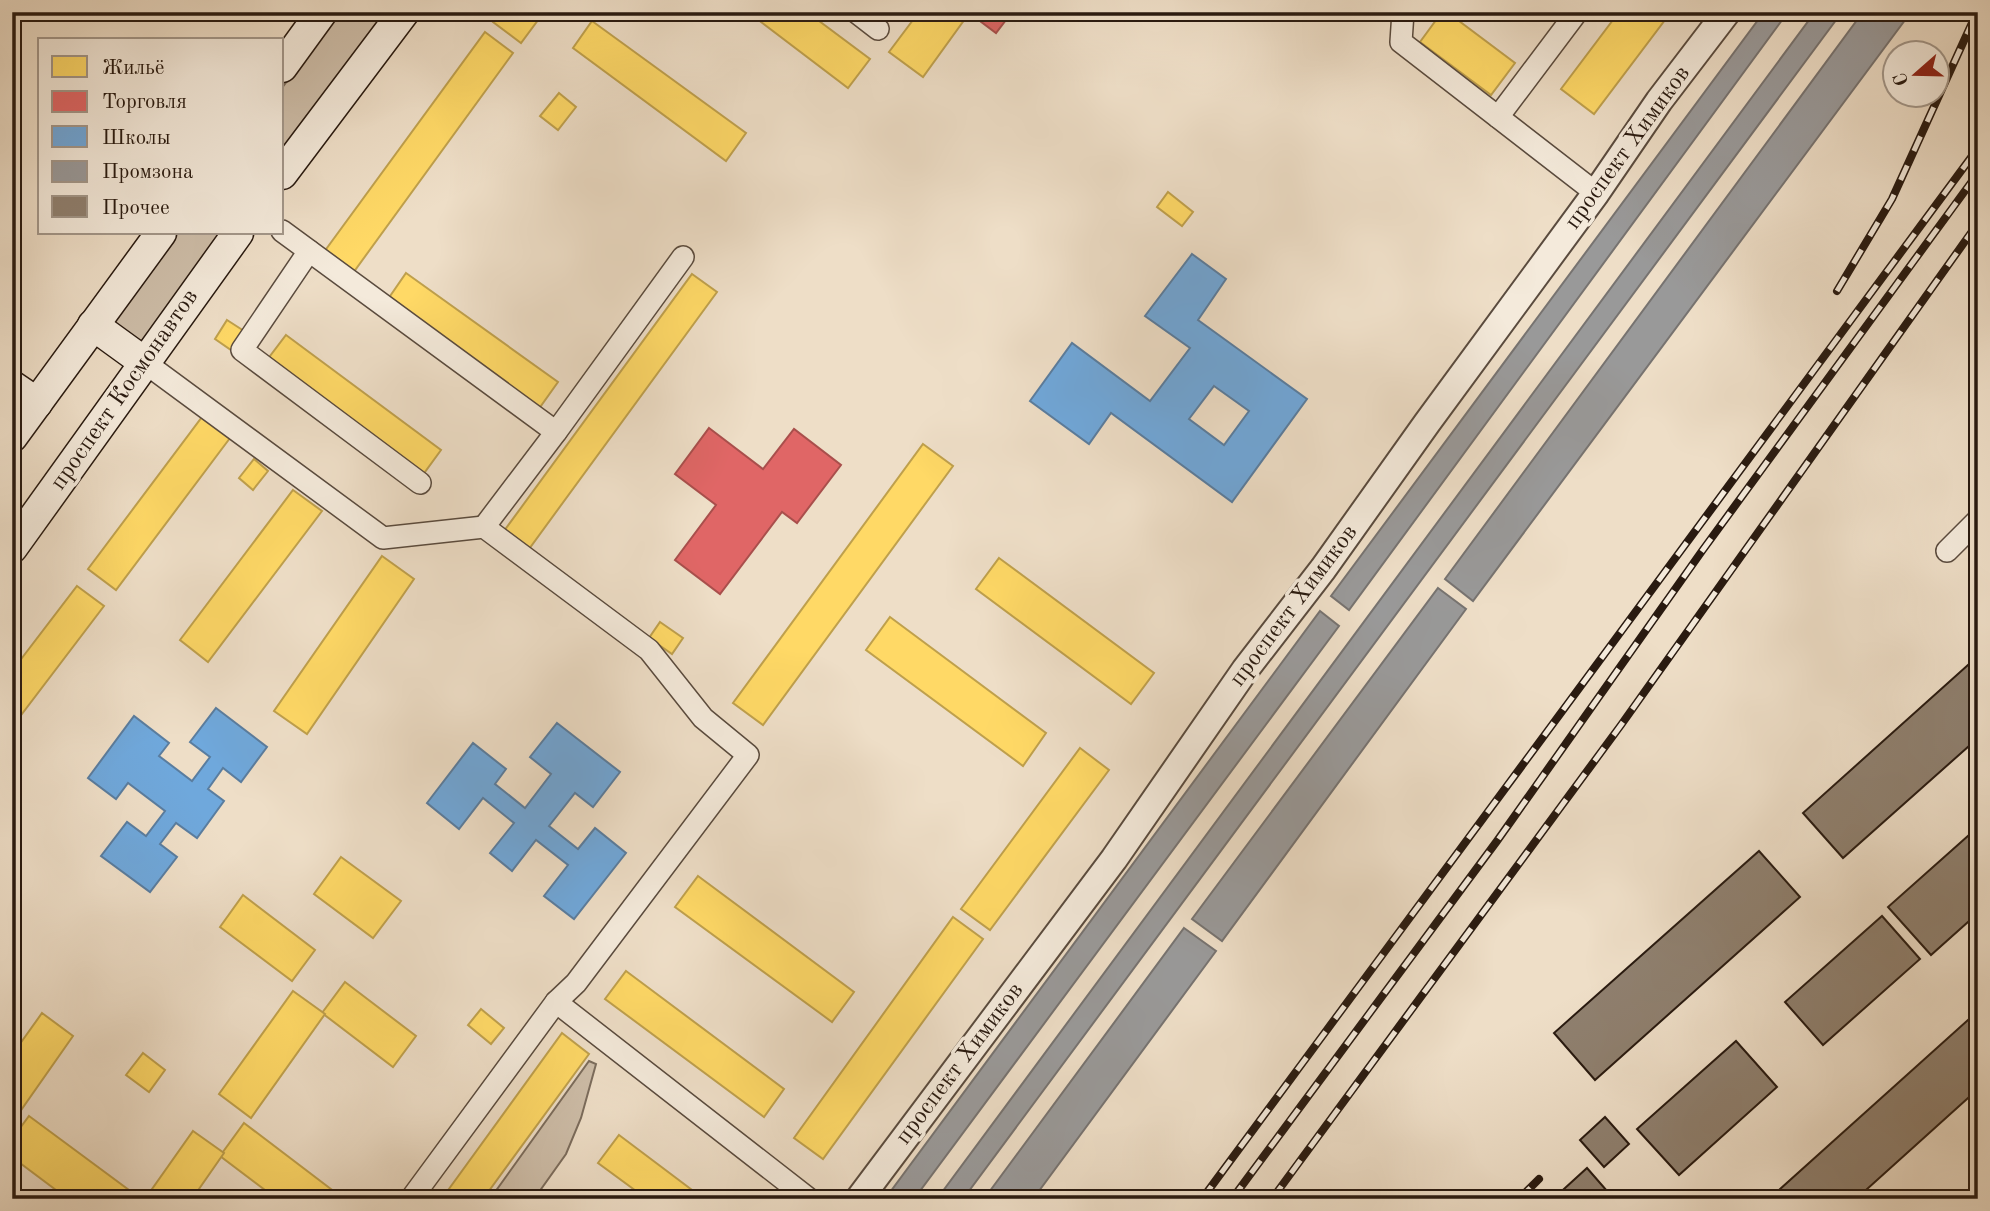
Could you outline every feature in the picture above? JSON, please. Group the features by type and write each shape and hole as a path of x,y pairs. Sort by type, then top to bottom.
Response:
{"main road":[{"path":"284,171 404,12"},
{"path":"284,63 314,15"},
{"path":"12,437 160,234"},
{"name":"проспект Космонавтов","path":"12,548 237,234"},
{"path":"93,325 144,362"},
{"path":"12,386 37,402"}],"street":[{"path":"856,12 878,29"},
{"path":"1403,12 1401,41 1596,193"},
{"path":"1498,117 1577,12"},
{"name":"проспект Химиков","path":"859,1199 1114,859 1245,670 1323,569 1596,193 1659,101 1727,12"},
{"path":"284,232 556,432"},
{"path":"309,251 242,349 420,483"},
{"path":"484,527 683,257"},
{"path":"144,362 383,538 484,527 649,650 703,718 748,755 576,983 555,1002 411,1199"},
{"path":"1947,551 1978,520"},
{"path":"555,1002 809,1199"}],"shaded area":[{"path":"338,12 395,12 284,161 284,85"},
{"path":"173,234 230,234 140,344 115,327 114,314"},
{"path":"589,1061 596,1064 581,1118 566,1154 534,1199 490,1199"}],"building: Жильё":[{"path":"500,12 544,12 521,43 493,22"},
{"path":"748,12 807,12 870,59 848,88"},
{"path":"919,12 970,12 923,77 889,52"},
{"path":"1442,12 1447,12 1515,63 1491,95 1420,42"},
{"path":"1619,12 1671,12 1594,114 1561,89"},
{"path":"592,21 746,133 726,161 573,48"},
{"path":"485,32 513,53 353,273 324,252"},
{"path":"559,93 576,107 558,130 540,116"},
{"path":"1168,192 1193,212 1182,226 1157,207"},
{"path":"406,273 558,382 538,410 386,302"},
{"path":"692,274 717,292 529,549 504,531"},
{"path":"227,320 244,331 231,350 215,339"},
{"path":"286,335 441,450 422,476 267,360"},
{"path":"205,413 233,434 116,590 88,569"},
{"path":"923,444 953,466 763,725 733,703"},
{"path":"254,459 268,471 253,490 239,478"},
{"path":"293,490 322,511 208,662 180,640"},
{"path":"382,556 414,579 307,734 274,711"},
{"path":"999,558 1154,673 1131,704 976,589"},
{"path":"77,586 104,606 12,727 12,671"},
{"path":"890,617 1046,733 1023,766 866,650"},
{"path":"660,622 683,638 672,654 649,638"},
{"path":"1080,748 1109,770 990,930 961,909"},
{"path":"341,857 401,901 373,938 314,894"},
{"path":"698,876 854,992 832,1022 675,907"},
{"path":"243,895 315,950 292,981 220,927"},
{"path":"953,917 983,939 823,1159 794,1138"},
{"path":"626,971 784,1089 764,1117 605,999"},
{"path":"345,982 416,1036 393,1067 322,1013"},
{"path":"293,991 325,1014 251,1118 219,1094"},
{"path":"481,1009 504,1028 491,1044 468,1025"},
{"path":"42,1013 73,1036 19,1113 12,1108 12,1055"},
{"path":"562,1033 589,1054 483,1199 454,1199 446,1193"},
{"path":"143,1053 165,1070 149,1092 126,1075"},
{"path":"29,1116 133,1193 129,1199 68,1199 12,1157 12,1139"},
{"path":"244,1123 344,1199 277,1199 220,1156"},
{"path":"193,1131 224,1153 192,1199 145,1199"},
{"path":"619,1135 704,1199 647,1199 598,1163"}],"building: Торговля":[{"path":"968,12 1012,12 996,33"},
{"path":"709,428 763,469 794,429 841,465 797,523 782,512 720,594 675,560 716,505 675,474"}],"building: Школы":[{"path":"1192,254 1226,279 1198,320 1307,399 1232,502 1111,413 1089,444 1030,401 1072,343 1150,401 1190,348 1145,316","holes":["1214,386 1249,411 1224,445 1189,419"]},
{"path":"216,708 267,747 241,782 223,768 208,789 224,801 197,838 176,823 160,844 177,857 150,892 101,856 127,822 146,836 165,811 128,783 116,799 88,778 134,716 169,743 159,756 192,781 210,757 190,742"},
{"path":"557,723 620,772 593,807 575,793 549,826 578,849 595,828 626,853 574,919 544,896 568,865 536,840 512,871 490,853 514,823 483,798 459,829 427,803 473,743 506,769 495,784 525,808 551,774 530,757"}],"building: Промзона":[{"path":"1764,12 1788,12 1349,610 1331,596"},
{"path":"1815,12 1842,12 963,1199 937,1199"},
{"path":"1863,12 1911,12 1892,38 1882,38 1882,51 1473,601 1445,579"},
{"path":"1438,588 1466,609 1222,941 1192,919"},
{"path":"1320,611 1339,626 914,1199 885,1199"},
{"path":"1184,928 1216,951 1033,1199 984,1199"}],"building: Прочее":[{"path":"1978,656 1978,738 1843,858 1803,813"},
{"path":"1978,827 1978,913 1931,955 1888,907"},
{"path":"1759,851 1800,897 1595,1080 1554,1033"},
{"path":"1882,916 1920,959 1823,1045 1785,1002"},
{"path":"1978,1011 1978,1089 1856,1199 1769,1199"},
{"path":"1736,1041 1777,1087 1679,1175 1637,1129"},
{"path":"1605,1117 1629,1144 1604,1167 1580,1140"},
{"path":"1587,1168 1614,1199 1553,1199"}],"railway":[{"path":"1837,291 1892,199 1977,12"},
{"path":"1202,1199 1978,148"},
{"path":"1232,1199 1497,841 1702,551 1978,173"},
{"path":"1272,1199 1621,725 1978,223"},
{"path":"1519,1199 1539,1179"}]}
